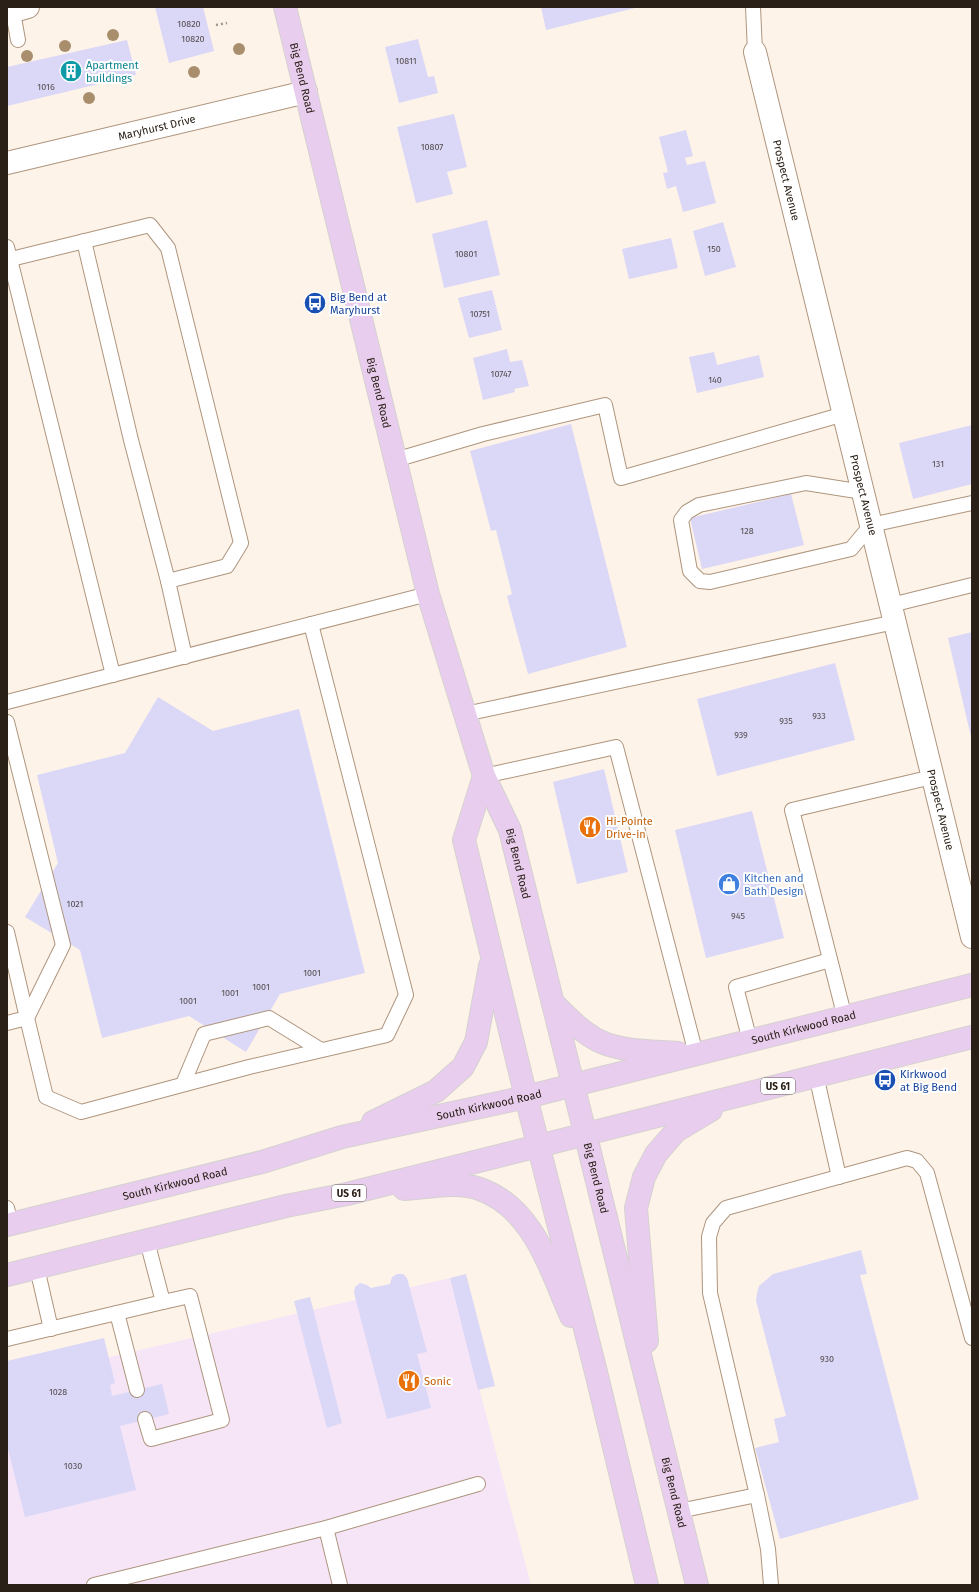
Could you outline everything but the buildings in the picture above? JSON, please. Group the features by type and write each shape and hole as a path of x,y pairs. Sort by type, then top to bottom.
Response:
{"main road":[{"name":"Big Bend Road","path":"285,7 428,594 484,776 510,830 572,1086 697,1585"},
{"path":"484,776 464,840 526,1097 596,1372 647,1585"},
{"path":"342,1137 436,1092 463,1067 476,1042 492,957"},
{"name":"South Kirkwood Road","path":"8,1219 262,1162 342,1137 572,1086 972,985"},
{"path":"553,1003 574,1025 599,1041 628,1049 696,1054"},
{"name":"US 61","path":"7,1275 286,1206 347,1194 584,1133 728,1099 816,1075 972,1037"},
{"path":"653,1406 636,1208 644,1177 656,1154 676,1131 728,1099"},
{"path":"347,1194 456,1186 477,1188 501,1200 520,1217 535,1235 596,1372"}],"street":[{"name":"Prospect Avenue","path":"755,52 972,938"},
{"name":"Maryhurst Drive","path":"7,163 306,92"}],"lane":[{"path":"753,7 755,52"},
{"path":"15,9 18,40"},
{"path":"113,675 8,255 84,241 150,224 168,248 241,543 227,566 168,581"},
{"path":"84,241 129,432 168,581 185,657"},
{"path":"395,460 483,434 605,405 621,478 844,414"},
{"path":"863,492 806,483 699,505 687,512 681,520 690,571 700,582 710,582 851,548 871,526 972,503"},
{"path":"465,714 893,614 972,585"},
{"path":"7,702 428,594"},
{"path":"7,932 46,1097 81,1112 183,1084 387,1035 406,995 311,624"},
{"path":"7,722 63,945 27,1018 7,1023"},
{"path":"484,776 616,748 696,1054"},
{"path":"845,1018 792,810 932,777"},
{"path":"750,1041 736,987 830,960"},
{"path":"183,1084 204,1034 269,1018 322,1050"},
{"path":"816,1075 839,1177"},
{"path":"771,1585 768,1549 757,1495 710,1293 709,1237 713,1223 726,1208 907,1158 917,1161 927,1173 972,1338"},
{"path":"147,1241 163,1302"},
{"path":"37,1268 51,1329"},
{"path":"7,1339 190,1296 222,1420 151,1440 145,1419"},
{"path":"117,1313 137,1390"},
{"path":"94,1585 326,1528 478,1484"},
{"path":"679,1511 757,1495"},
{"path":"326,1528 340,1585"}],"path":[{"path":"216,25 227,23"}],"shaded area":[{"path":"450,1278 531,1585 7,1585 7,1381"}],"place":[{"name":"Apartment buildings","path":"71,71"},
{"name":"Big Bend at Maryhurst","path":"315,303"},
{"name":"Hi-Pointe Drive-in","path":"590,827"},
{"name":"Kitchen and Bath Design","path":"729,884"},
{"name":"Kirkwood at Big Bend","path":"885,1080"},
{"name":"Sonic","path":"409,1381"}]}
